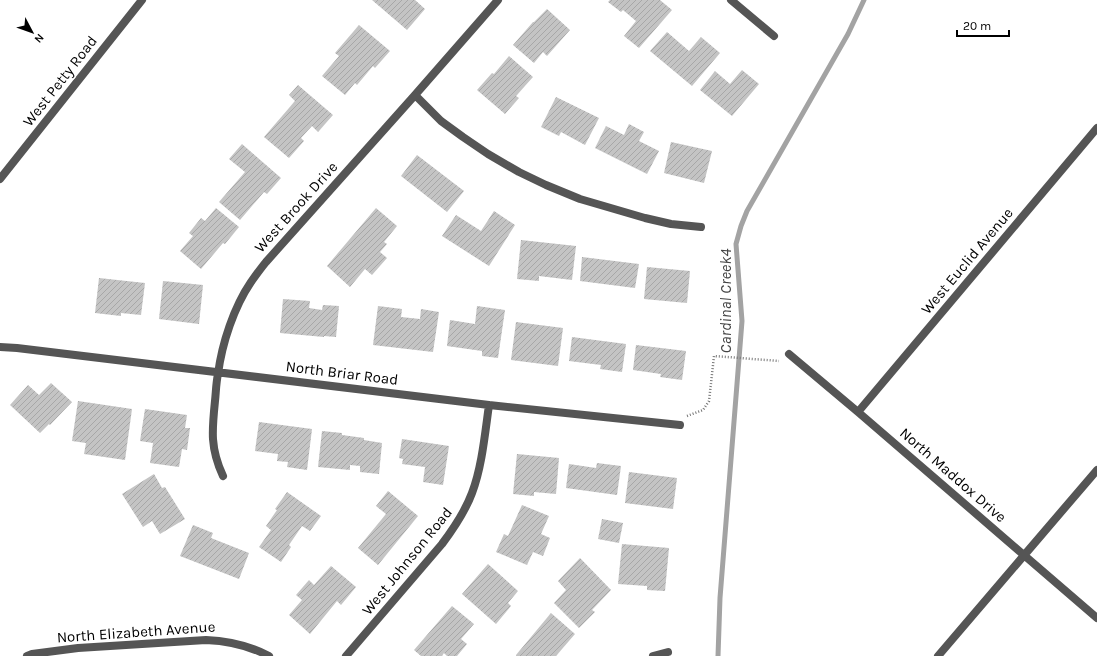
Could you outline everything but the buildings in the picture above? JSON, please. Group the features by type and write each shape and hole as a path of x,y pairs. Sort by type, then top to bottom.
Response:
{"street":[{"name":"West Petty Road","path":"0,179 142,0"},
{"name":"West Brook Drive","path":"222,476 217,465 212,433 218,372 224,343 231,324 238,306 254,277 498,0"},
{"path":"731,0 774,36"},
{"path":"415,95 441,121 463,137 519,172 546,185 580,199 645,218 671,224 701,228"},
{"name":"West Euclid Avenue","path":"858,412 1097,128"},
{"name":"North Briar Road","path":"0,347 489,405 680,425"},
{"name":"North Maddox Drive","path":"789,354 1097,618"},
{"name":"West Johnson Road","path":"346,656 455,528 472,493 478,471 489,405"},
{"path":"938,656 1097,470"},
{"name":"North Elizabeth Avenue","path":"27,656 32,654 78,648 206,640 225,641 245,645 269,656"},
{"path":"654,656 668,652"}],"path":[{"path":"680,425 685,416 703,410 709,402 714,356 780,361"}],"waterway":[{"name":"Cardinal Creek4","path":"718,656 720,598 742,321 736,244 747,211 848,34 864,0"}]}
